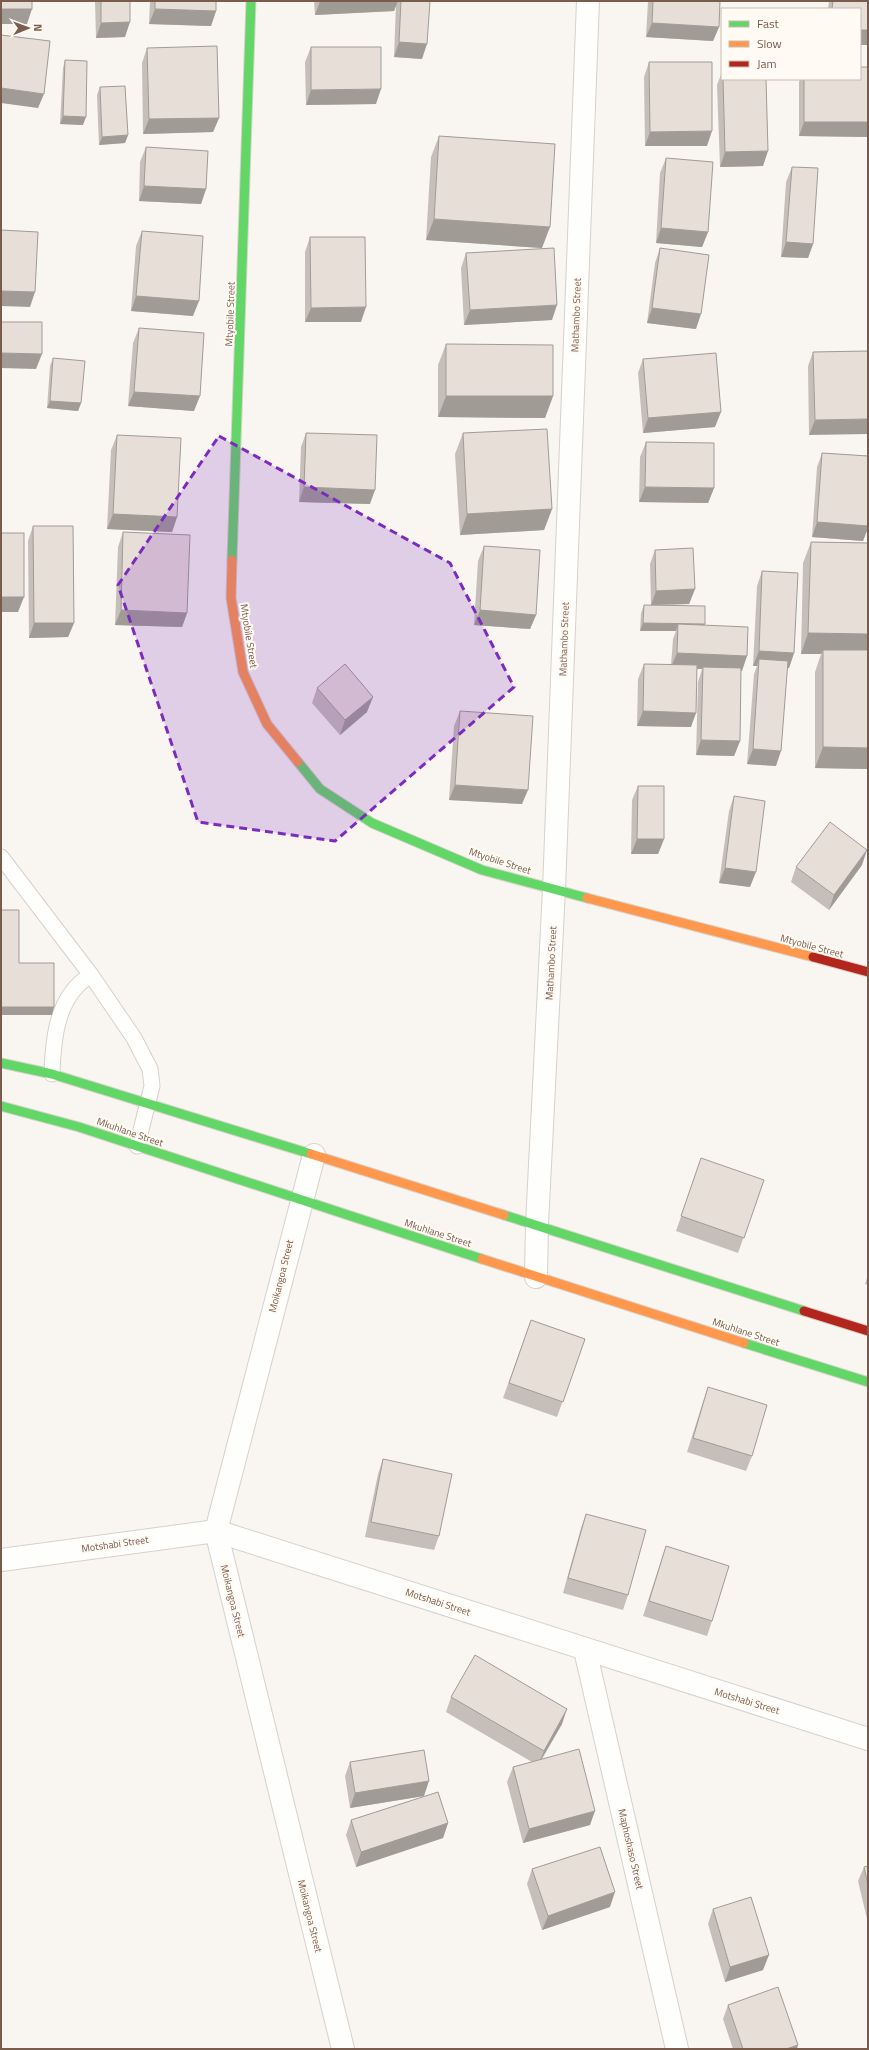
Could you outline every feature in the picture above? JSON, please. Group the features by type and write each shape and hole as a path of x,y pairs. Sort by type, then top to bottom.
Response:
{"street":[{"name":"Mtyobile Street","path":"251,1 231,598 243,672 267,724 320,788 372,823 482,870 868,972"},
{"name":"Mathambo Street","path":"536,1277 537,1224 554,889 588,1"},
{"path":"1,1062 52,1074 148,1103 537,1224 868,1331"},
{"name":"Mkuhlane Street","path":"1,1106 79,1127 536,1277 868,1382"},
{"name":"Moikangoa Street","path":"314,1155 216,1531 343,2049"},
{"name":"Motshabi Street","path":"1,1560 216,1531 585,1650 868,1739"},
{"name":"Maphoshaso Street","path":"585,1650 677,2049"}],"lane":[{"path":"1,857 91,975 134,1038 150,1069 152,1086 137,1146"},
{"path":"52,1074 52,1052 62,1009 77,985 91,975"}],"highlighted area":[{"path":"219,436 450,563 514,687 335,841 198,822 118,585"}],"building":[{"path":"1,1 32,1 32,9 1,9"},
{"path":"101,1 130,1 130,22 101,23"},
{"path":"155,1 216,1 216,11 155,9"},
{"path":"401,1 430,1 427,44 399,42"},
{"path":"653,1 720,1 719,27 652,23"},
{"path":"833,1 868,1 868,30 861,30 861,8 832,8"},
{"path":"1,35 50,41 44,94 1,88"},
{"path":"217,46 219,118 149,119 147,48"},
{"path":"311,47 381,47 381,89 311,90"},
{"path":"65,60 87,61 86,117 63,116"},
{"path":"649,62 712,62 712,131 650,132"},
{"path":"861,67 868,67 868,122 804,122 804,80 861,80"},
{"path":"723,80 766,80 768,151 725,152"},
{"path":"125,86 128,135 102,137 100,87"},
{"path":"439,136 555,144 550,227 434,219"},
{"path":"146,147 208,151 206,189 144,186"},
{"path":"666,158 713,162 708,232 661,228"},
{"path":"792,167 818,168 813,244 786,242"},
{"path":"1,230 38,232 35,292 1,291"},
{"path":"142,231 203,236 199,301 136,296"},
{"path":"310,237 365,237 366,307 311,308"},
{"path":"554,248 557,305 470,310 466,253"},
{"path":"660,248 709,255 701,314 652,308"},
{"path":"1,322 42,322 42,354 1,353"},
{"path":"139,328 204,333 200,396 134,392"},
{"path":"446,344 553,345 553,396 446,396"},
{"path":"868,351 868,419 815,420 813,352"},
{"path":"716,353 721,412 648,418 643,359"},
{"path":"53,358 85,361 81,403 50,401"},
{"path":"547,429 552,509 467,514 463,433"},
{"path":"306,433 377,435 375,490 304,487"},
{"path":"117,435 181,438 177,517 113,514"},
{"path":"646,442 714,443 714,488 645,487"},
{"path":"822,453 868,456 868,526 817,522"},
{"path":"33,526 73,526 74,623 34,623"},
{"path":"123,532 190,535 187,613 121,610"},
{"path":"1,533 24,533 24,597 1,597"},
{"path":"811,542 868,543 868,634 808,633"},
{"path":"484,546 540,550 536,615 480,610"},
{"path":"693,548 695,589 656,591 655,550"},
{"path":"762,571 798,573 794,653 759,651"},
{"path":"644,605 705,606 705,624 643,623"},
{"path":"678,624 748,627 747,656 677,653"},
{"path":"823,650 868,650 868,748 823,747"},
{"path":"759,659 788,661 781,751 753,749"},
{"path":"345,664 373,697 345,720 317,688"},
{"path":"644,664 697,665 696,713 643,711"},
{"path":"703,667 741,668 740,741 701,740"},
{"path":"460,711 533,716 528,790 455,785"},
{"path":"638,786 664,786 664,839 637,839"},
{"path":"734,796 765,801 756,872 725,868"},
{"path":"830,822 867,850 834,895 796,867"},
{"path":"1,910 19,910 19,963 54,963 54,1007 1,1007"},
{"path":"701,1158 764,1180 744,1238 681,1216"},
{"path":"531,1320 585,1339 563,1402 509,1383"},
{"path":"708,1387 767,1405 752,1456 693,1438"},
{"path":"383,1459 452,1474 439,1536 371,1522"},
{"path":"586,1514 646,1530 628,1595 568,1578"},
{"path":"666,1546 729,1566 712,1621 649,1601"},
{"path":"475,1655 567,1709 544,1751 451,1697"},
{"path":"579,1749 595,1811 529,1829 513,1767"},
{"path":"424,1750 429,1781 355,1793 350,1762"},
{"path":"438,1792 448,1823 361,1852 351,1820"},
{"path":"600,1847 615,1892 548,1916 532,1869"},
{"path":"868,1866 868,1885 864,1867"},
{"path":"751,1897 769,1955 730,1967 713,1909"},
{"path":"778,1987 798,2045 786,2049 743,2049 728,2005"}],"traffic: fast":[{"path":"232,560 251,1"},
{"path":"298,762 320,789 372,823 482,870 587,898"},
{"path":"1,1063 52,1074 311,1154"},
{"path":"1,1106 79,1127 482,1259"},
{"path":"504,1215 804,1311"},
{"path":"744,1343 868,1382"}],"traffic: slow":[{"path":"232,560 231,598 243,672 267,724 298,762"},
{"path":"587,898 813,957"},
{"path":"311,1154 504,1215"},
{"path":"482,1259 744,1343"}],"traffic: jam":[{"path":"813,957 868,972"},
{"path":"804,1311 868,1331"}]}
